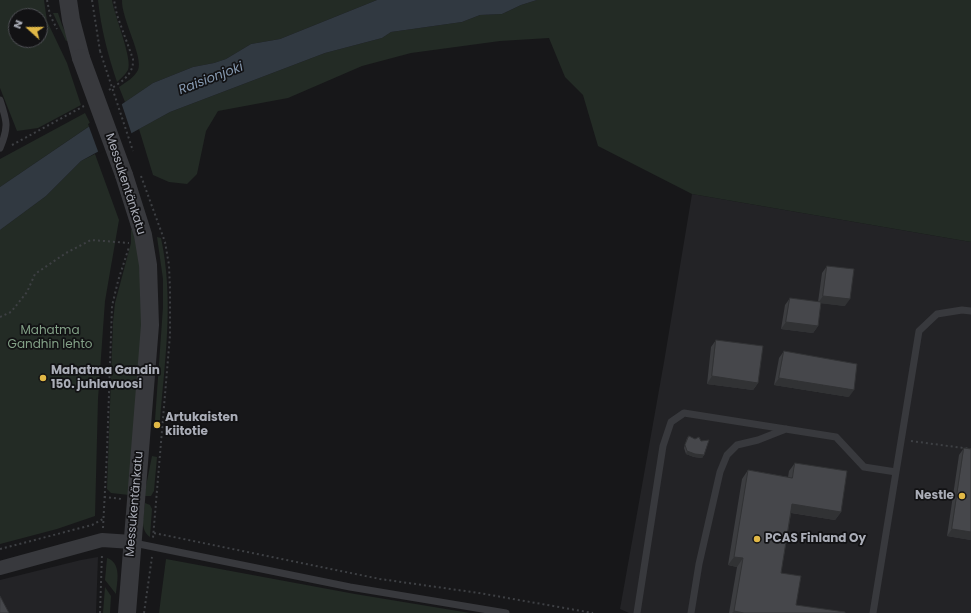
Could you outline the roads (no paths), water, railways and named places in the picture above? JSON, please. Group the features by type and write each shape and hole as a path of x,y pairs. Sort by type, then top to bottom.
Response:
{"street":[{"name":"Messukentänkatu","path":"68,0 71,20 82,58 124,174 143,235 148,265 150,325 127,613"},
{"path":"0,568 102,540 132,542"}],"lane":[{"path":"0,100 7,123 0,148"},
{"path":"873,613 919,331 937,314 962,310 971,311"},
{"path":"637,613 664,446 671,422 684,413 836,437 864,467 896,472"},
{"path":"691,613 699,564 720,472 727,455 737,445 758,440 787,429"},
{"path":"132,542 350,587 506,613"}],"water":[{"name":"Raisionjoki","path":"377,0 537,0 521,5 502,14 480,15 462,22 391,32 382,38 325,53 170,112 81,161 46,196 0,230 0,187 153,83 193,67 226,59 251,44 280,39"}],"place":[{"name":"Mahatma Gandin 150. juhlavuosi","path":"43,378"},
{"name":"Artukaisten kiitotie","path":"157,425"},
{"name":"Nestle","path":"962,496"},
{"name":"PCAS Finland Oy","path":"757,539"}],"park label":[{"name":"Mahatma Gandhin lehto","path":"50,338"}]}
